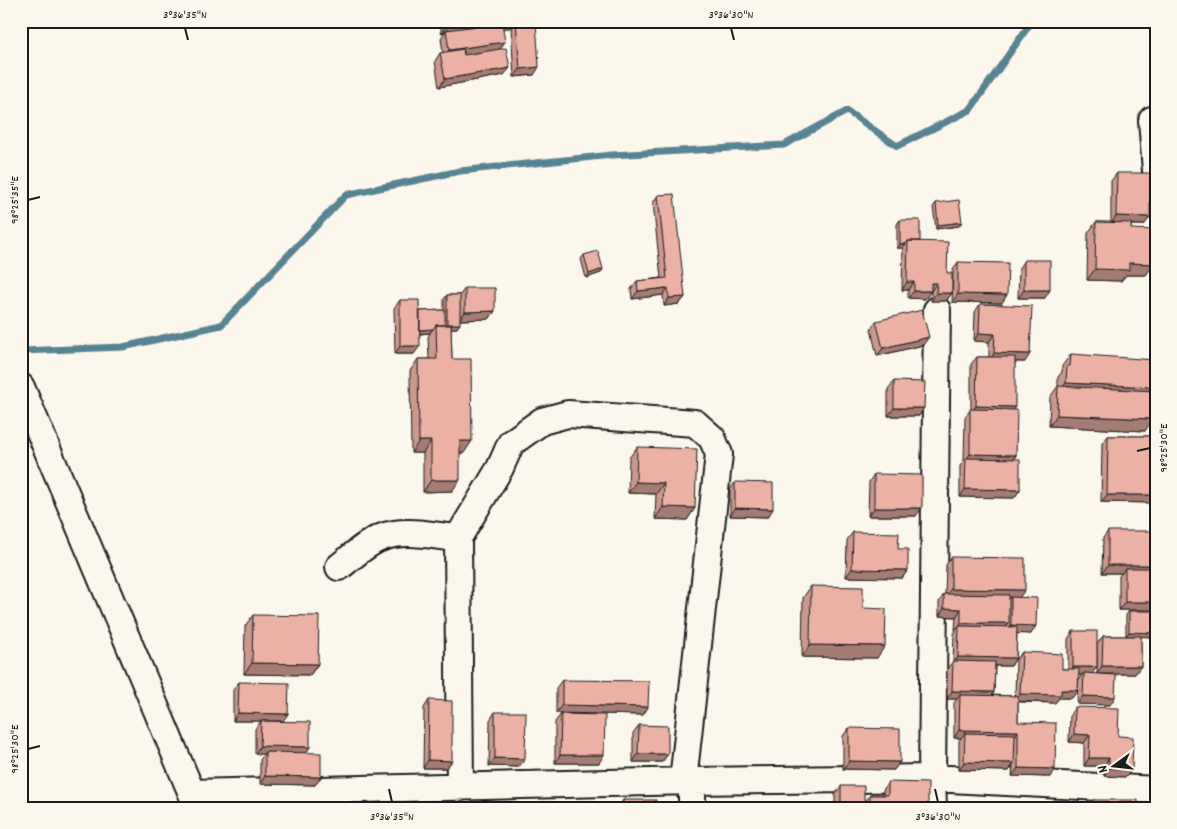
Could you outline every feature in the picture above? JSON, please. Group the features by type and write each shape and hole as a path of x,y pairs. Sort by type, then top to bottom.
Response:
{"street":[{"path":"1152,120 1156,171"},
{"path":"932,808 937,310"},
{"path":"21,387 195,800 460,788 688,781 932,778 1156,790"},
{"path":"460,788 458,538 500,468 511,443 542,421 568,414 695,423 712,438 719,454 688,781 692,808"},
{"path":"339,567 364,547 381,538 404,533 458,538"}],"building":[{"path":"516,21 536,21 539,67 520,69"},
{"path":"502,23 505,42 449,50 446,30"},
{"path":"506,48 510,68 445,79 440,53 463,49 464,55"},
{"path":"1117,173 1150,173 1150,217 1116,216"},
{"path":"674,194 685,297 669,298 668,288 638,291 637,281 667,278 658,195"},
{"path":"959,200 962,222 938,225 936,203"},
{"path":"900,220 920,220 920,241 908,241 906,244 900,244"},
{"path":"1096,222 1131,223 1131,229 1155,230 1154,264 1129,263 1129,270 1095,269"},
{"path":"908,241 948,242 947,273 952,273 952,293 936,293 937,283 931,283 931,291 914,291 914,282 907,282"},
{"path":"598,251 603,269 589,274 584,255"},
{"path":"1024,260 1050,260 1050,290 1024,290"},
{"path":"958,262 1008,263 1007,295 958,294"},
{"path":"465,288 495,288 495,311 465,312"},
{"path":"447,295 460,295 460,324 447,324"},
{"path":"400,300 419,300 420,346 400,346"},
{"path":"980,304 1032,306 1030,354 994,353 995,334 979,333"},
{"path":"445,310 445,325 436,325 433,329 420,330 420,311"},
{"path":"922,310 929,337 883,348 876,321"},
{"path":"436,325 451,325 452,359 471,359 472,441 460,441 460,480 431,480 431,441 419,441 418,359 437,359"},
{"path":"1071,354 1155,360 1151,387 1066,383 1067,366 1070,366"},
{"path":"977,357 1015,357 1015,407 976,406"},
{"path":"894,381 925,382 924,408 894,408"},
{"path":"1058,386 1154,391 1153,419 1057,415"},
{"path":"970,409 1017,410 1016,455 970,454"},
{"path":"1108,436 1156,436 1156,495 1107,495"},
{"path":"637,447 697,449 695,508 663,507 664,483 636,482"},
{"path":"966,458 1020,459 1020,490 965,489"},
{"path":"874,474 922,475 922,508 874,508"},
{"path":"735,482 773,483 773,509 735,508"},
{"path":"1108,531 1156,531 1156,565 1108,565"},
{"path":"853,532 899,533 898,549 908,549 908,570 852,569"},
{"path":"951,557 1025,558 1025,590 951,589"},
{"path":"1125,568 1156,568 1156,602 1125,602"},
{"path":"811,586 863,587 863,608 886,609 885,646 810,645"},
{"path":"944,594 1009,595 1009,623 961,623 961,609 944,608"},
{"path":"1011,597 1037,598 1036,626 1011,625"},
{"path":"1129,611 1154,611 1154,633 1129,632"},
{"path":"253,615 319,616 318,664 252,663"},
{"path":"959,626 1017,627 1016,658 958,657"},
{"path":"1073,631 1097,631 1097,667 1073,667"},
{"path":"1103,636 1141,636 1141,666 1102,666"},
{"path":"1022,652 1062,654 1062,669 1079,669 1078,690 1061,690 1061,695 1020,694"},
{"path":"953,661 995,662 994,692 952,691"},
{"path":"1084,673 1116,675 1115,697 1083,696"},
{"path":"562,680 649,681 648,707 562,705"},
{"path":"239,682 289,683 288,714 238,713"},
{"path":"960,695 1018,696 1018,722 1056,723 1055,769 1018,768 1018,731 959,730"},
{"path":"429,700 452,701 452,761 428,760"},
{"path":"1075,707 1119,708 1118,736 1133,737 1132,769 1109,768 1109,758 1089,758 1090,735 1074,734"},
{"path":"495,712 526,712 525,759 495,758"},
{"path":"561,714 605,715 604,755 560,755"},
{"path":"261,721 310,722 310,747 260,746"},
{"path":"639,725 668,726 668,754 638,754"},
{"path":"849,728 900,729 900,762 849,761"},
{"path":"965,733 1015,734 1014,763 964,762"},
{"path":"265,752 321,753 321,777 265,776"},
{"path":"888,782 928,783 928,808 870,808 870,795 888,795"},
{"path":"841,786 864,786 864,808 841,808"},
{"path":"623,800 656,800 656,808 623,808"},
{"path":"1093,800 1138,800 1138,808 1093,808"},
{"path":"510,804 549,805 549,808 510,808"},
{"path":"474,805 502,805 502,808 474,808"},
{"path":"590,805 621,805 621,808 589,808"},
{"path":"659,806 684,806 684,808 659,808"}],"waterway":[{"path":"21,351 123,347 221,325 346,195 460,171 612,155 784,145 847,111 897,146 970,110 1032,21"}]}
